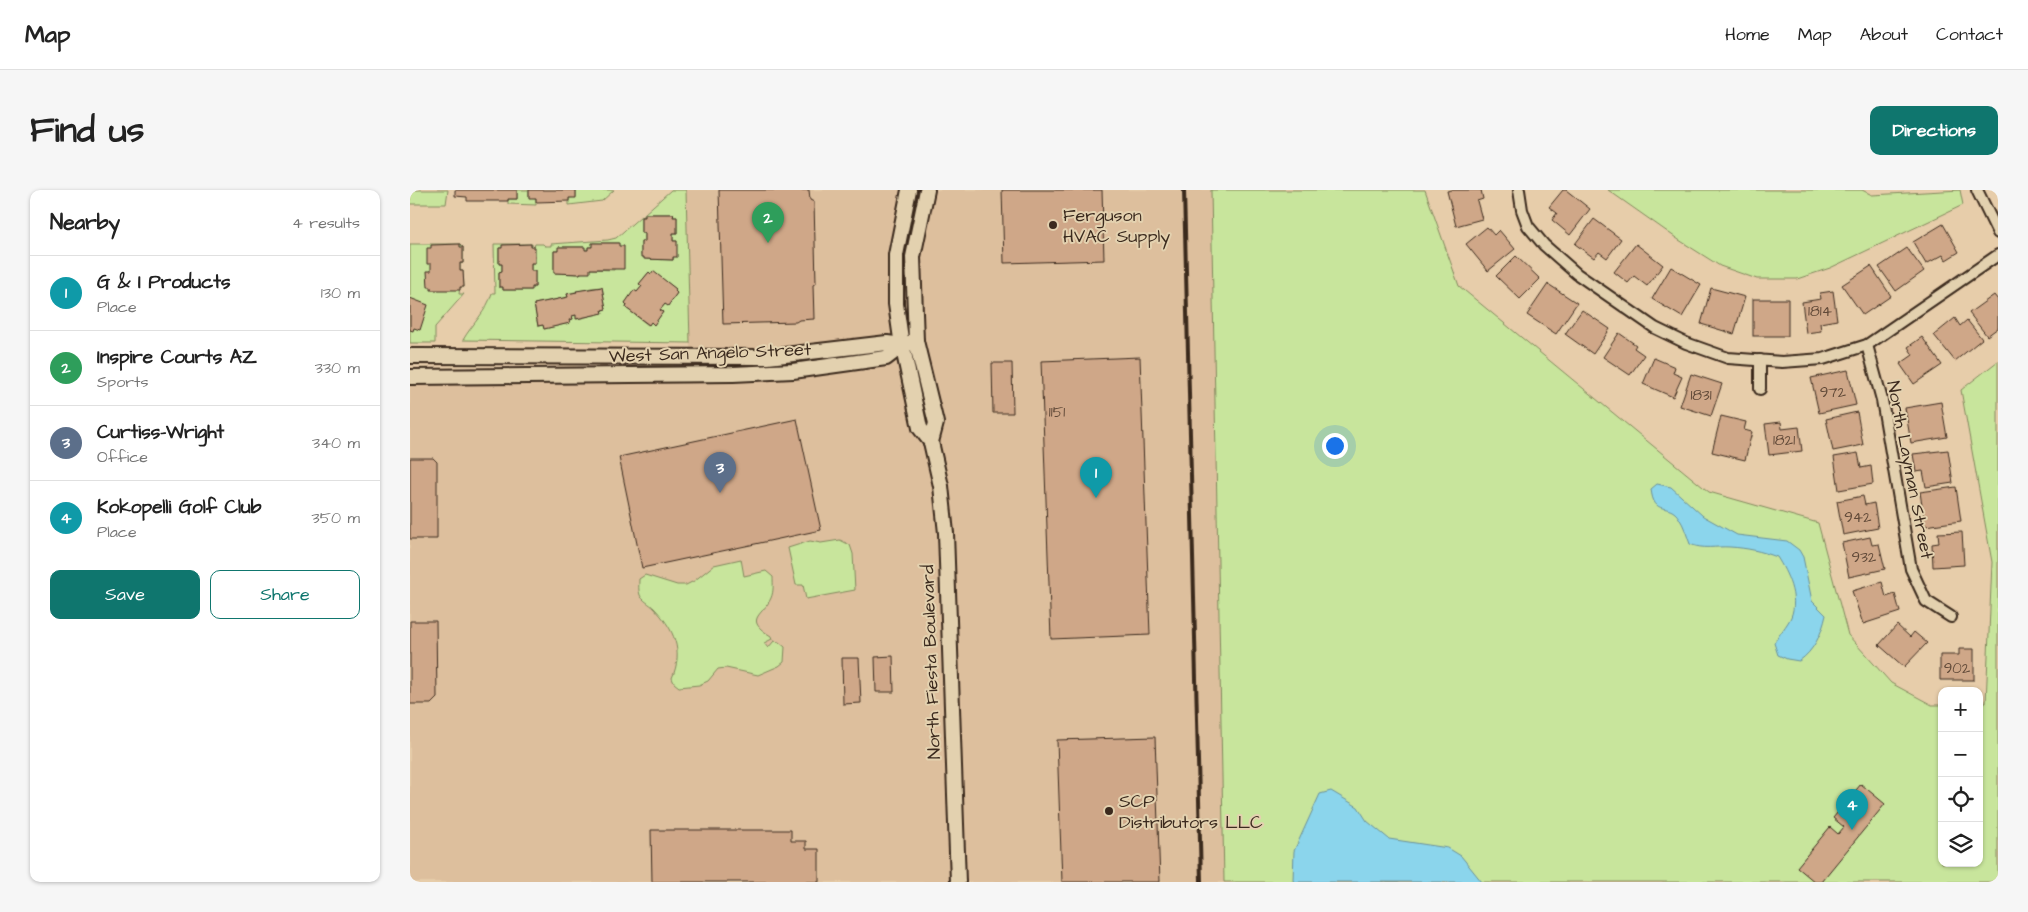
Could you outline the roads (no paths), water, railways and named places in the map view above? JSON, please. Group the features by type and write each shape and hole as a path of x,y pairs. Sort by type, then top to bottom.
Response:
{"street":[{"name":"North Fiesta Boulevard","path":"909,190 896,256 896,304 910,343"},
{"name":"North Fiesta Boulevard","path":"927,190 913,257 910,343 920,428 931,442 942,486 946,533 958,882"},
{"path":"1519,190 1522,210 1528,226 1544,245 1577,274 1655,328 1728,358 1782,362 1823,359 1867,344 1998,255"},
{"path":"1977,190 1998,233"},
{"name":"West San Angelo Street","path":"410,356 768,357 886,343 910,343"},
{"name":"West San Angelo Street","path":"410,377 732,374 793,371 886,358 910,343"},
{"name":"North Layman Street","path":"1867,344 1882,400 1911,569 1926,601 1951,617"},
{"path":"1760,360 1760,389"}],"water":[{"path":"1657,484 1671,487 1703,516 1737,535 1787,541 1799,550 1803,557 1812,601 1826,615 1817,641 1804,657 1799,661 1778,655 1774,643 1791,617 1794,601 1785,570 1777,557 1760,551 1742,548 1705,547 1690,544 1682,524 1675,513 1655,503 1651,489"},
{"path":"1331,791 1358,807 1367,821 1389,839 1448,848 1461,856 1482,882 1294,882 1294,851 1320,794"}],"railway":[{"path":"1184,190 1201,882"}],"place":[{"name":"Ferguson HVAC Supply","path":"1053,225"},
{"name":"Inspire Courts AZ","path":"768,243"},
{"name":"Curtiss-Wright","path":"720,493"},
{"name":"G & I Products","path":"1096,498"},
{"name":"SCP Distributors LLC","path":"1109,811"},
{"name":"Kokopelli Golf Club","path":"1852,830"}]}
